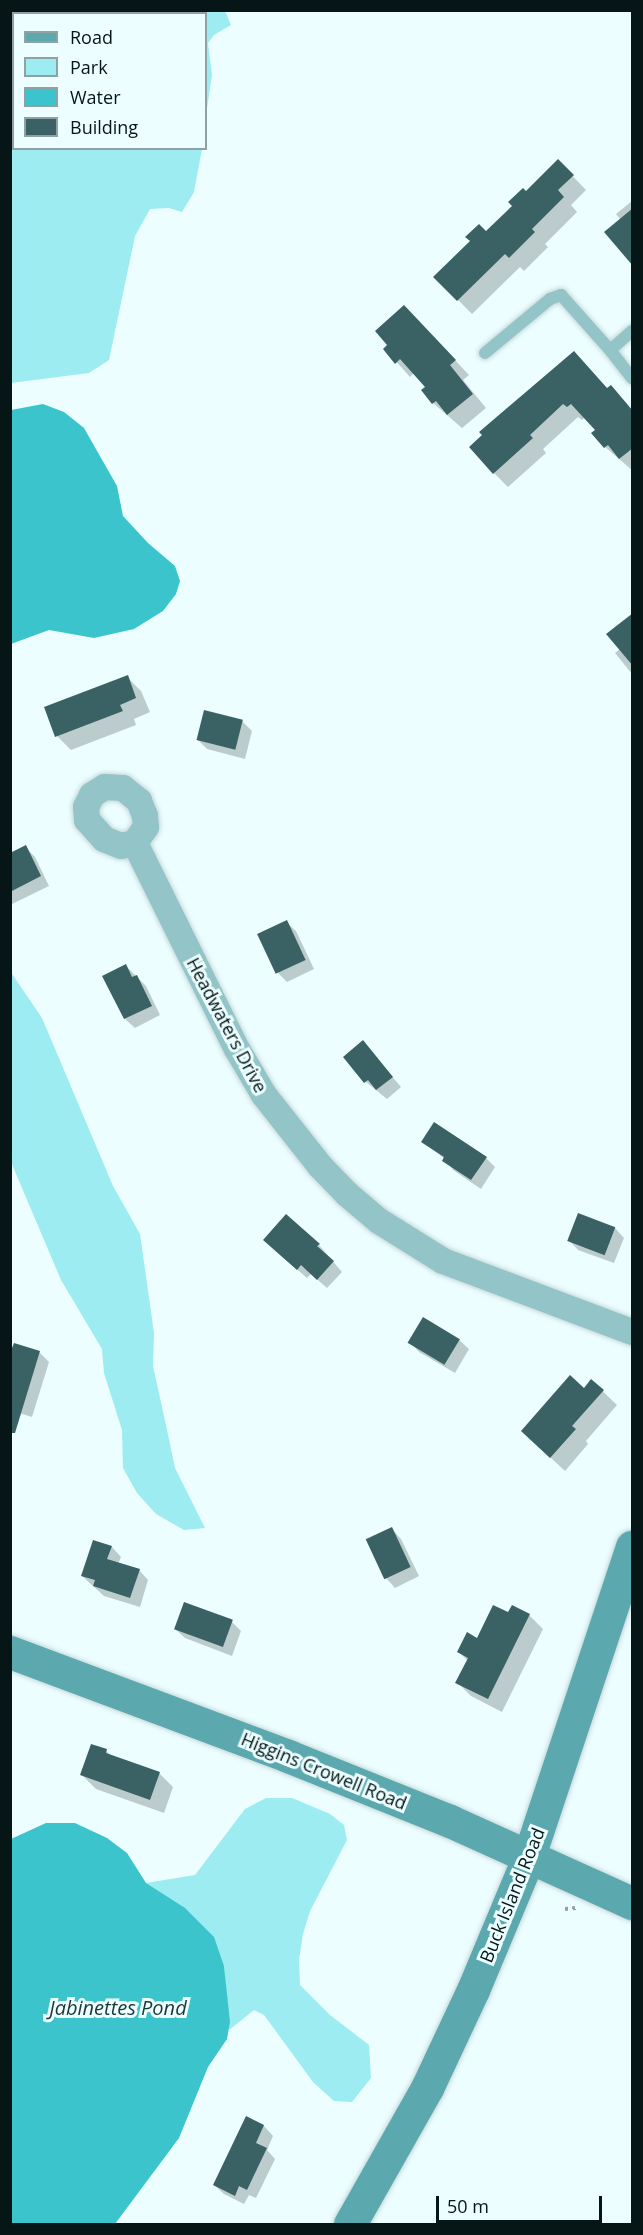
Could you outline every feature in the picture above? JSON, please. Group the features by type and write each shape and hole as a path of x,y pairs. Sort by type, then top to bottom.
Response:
{"main road":[{"name":"Buck Island Road","path":"350,2224 427,2088 473,1990 529,1856 633,1547"},
{"name":"Higgins Crowell Road","path":"10,1652 288,1756 529,1856 633,1903"}],"street":[{"name":"Headwaters Drive","path":"135,843 237,1049 259,1086 290,1131 347,1194 379,1221 443,1261 633,1332"}],"lane":[{"path":"485,353 550,299 561,295 633,378"},
{"path":"610,350 633,332"}],"green space":[{"path":"11,10 225,11 231,25 214,35 208,43 212,75 207,108 207,12 12,12 12,150 202,150 194,192 182,212 169,208 150,209 135,236 109,360 89,373 11,383"},
{"path":"10,971 42,1018 113,1186 140,1234 154,1333 153,1366 175,1468 205,1528 184,1530 156,1514 137,1493 123,1468 122,1430 104,1373 102,1349 61,1280 11,1162"},
{"path":"266,1798 292,1798 330,1814 344,1825 347,1840 310,1911 299,1960 300,1985 330,2015 369,2045 371,2078 352,2102 334,2101 313,2082 264,2015 254,2010 229,2030 224,1966 146,1883 195,1875 245,1809"}],"water":[{"path":"43,404 64,412 84,428 117,486 123,516 148,543 175,566 180,581 176,594 163,611 134,629 94,638 49,630 11,644 11,410"},
{"name":"Jabinettes Pond","path":"46,1823 75,1823 107,1838 127,1853 146,1883 185,1908 214,1937 224,1966 230,2022 227,2039 208,2067 179,2138 115,2224 11,2224 11,1839"}],"building":[{"path":"558,159 574,175 558,190 564,197 532,229 535,232 509,258 505,254 457,301 433,277 470,241 465,237 479,224 486,231 512,206 508,202 523,188 526,191"},
{"path":"633,208 633,266 604,232"},
{"path":"404,305 456,360 450,365 473,394 447,415 436,401 432,404 421,390 425,387 400,359 395,364 383,349 387,345 375,331"},
{"path":"574,351 607,388 611,385 633,411 633,448 619,459 608,445 604,448 591,433 595,430 571,404 567,407 563,404 530,435 533,438 493,474 469,447 482,435 479,432"},
{"path":"633,613 633,666 606,634"},
{"path":"128,675 136,698 120,705 123,711 55,737 44,707"},
{"path":"204,710 243,720 235,750 197,740"},
{"path":"26,845 41,876 10,892 10,853"},
{"path":"287,920 306,960 276,974 257,934"},
{"path":"126,964 132,977 137,975 152,1006 124,1019 102,976"},
{"path":"363,1040 393,1077 376,1090 368,1080 364,1083 343,1057"},
{"path":"434,1122 487,1157 471,1180 442,1161 444,1157 421,1142"},
{"path":"578,1213 615,1227 605,1255 567,1241"},
{"path":"286,1214 320,1244 317,1246 334,1261 317,1280 301,1265 297,1270 263,1240"},
{"path":"423,1317 460,1339 444,1365 408,1343"},
{"path":"14,1343 40,1351 15,1433 10,1433 10,1353"},
{"path":"570,1375 584,1388 591,1379 604,1390 572,1426 576,1429 550,1458 521,1431"},
{"path":"392,1527 411,1567 384,1579 366,1539"},
{"path":"93,1540 112,1546 107,1559 140,1569 130,1598 93,1586 95,1580 81,1576"},
{"path":"184,1602 233,1620 223,1647 174,1629"},
{"path":"493,1605 508,1612 512,1605 530,1614 488,1699 455,1683 468,1658 457,1652 467,1632 477,1638"},
{"path":"91,1744 107,1749 106,1753 160,1772 150,1800 80,1775"},
{"path":"246,2116 264,2125 256,2143 267,2148 247,2190 239,2186 235,2196 213,2185"}]}
